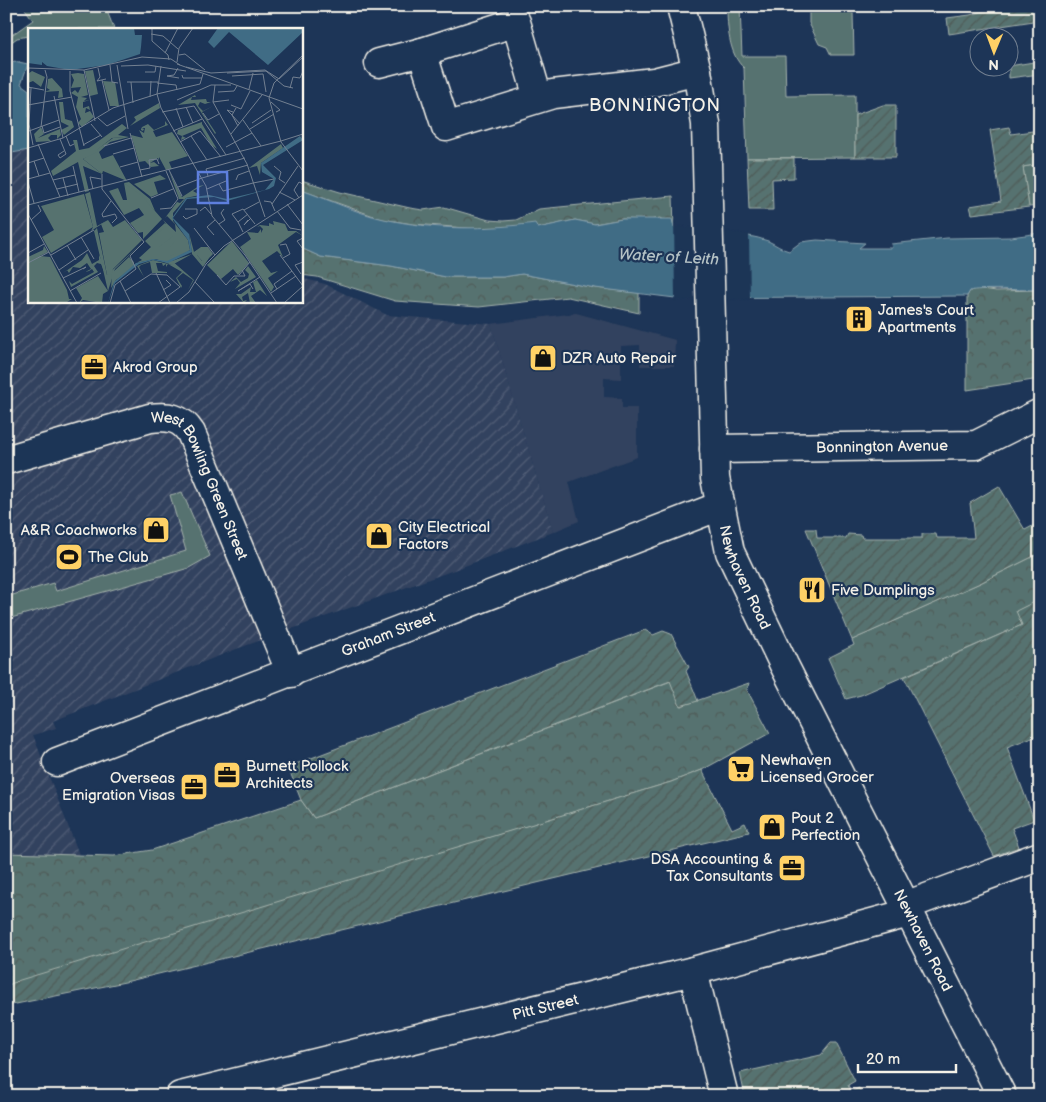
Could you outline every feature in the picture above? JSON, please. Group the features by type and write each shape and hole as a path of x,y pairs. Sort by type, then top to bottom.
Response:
{"street":[{"name":"Newhaven Road","path":"681,6 697,71 706,124 714,448 720,506 730,552 784,665 1002,1096"},
{"path":"379,63 422,52 516,22 538,98"},
{"path":"422,52 446,127 553,94 654,82 697,71"},
{"name":"Bonnington Avenue","path":"714,448 976,446 1040,413"},
{"name":"West Bowling Green Street","path":"6,460 150,418 170,417 180,420 191,433 291,673"},
{"name":"Graham Street","path":"57,762 720,506"},
{"name":"Pitt Street","path":"180,1096 693,971 907,909 1040,856"},
{"path":"693,971 724,1096"}],"shaded area":[{"path":"28,150 28,302 302,302 302,278 325,284 387,315 491,324 553,532 239,648 53,721 56,728 33,735 80,857 6,853 6,154"},
{"path":"576,313 675,340 674,366 640,366 640,345 621,346 621,379 604,378 604,397 622,398 622,408 637,408 637,457 569,482 579,521 553,532 491,324"}],"green space":[{"path":"23,6 105,6 114,28 28,28 28,36 17,38 6,46 6,39 33,20"},
{"path":"727,6 740,6 742,56 785,56 786,96 855,95 855,157 747,158 744,68 735,56 732,48 728,31"},
{"path":"809,6 838,6 853,13 854,55 831,55 827,47 819,44 809,23"},
{"path":"1000,6 1040,6 1040,20 988,28 968,28 968,31 949,34 947,18 970,15"},
{"path":"1040,61 1040,74 1018,77 1018,65"},
{"path":"883,105 896,105 896,157 855,157 855,115"},
{"path":"1009,127 1011,134 1040,130 1040,164 1023,167 1029,207 972,214 970,206 1001,201 990,130"},
{"path":"747,158 794,158 794,178 772,179 773,210 749,210"},
{"path":"1040,164 1040,206 1029,207 1023,167"},
{"path":"302,180 340,192 410,208 423,210 444,207 489,220 503,221 516,220 539,209 673,196 674,228 660,218 649,220 622,219 594,224 575,220 538,228 480,229 413,224 382,219 302,190"},
{"path":"302,248 321,257 391,266 446,277 503,277 522,274 595,288 639,293 639,313 568,297 479,307 395,301 317,277 302,275"},
{"path":"976,288 996,291 1040,290 1040,379 967,390 967,296 970,291"},
{"path":"999,486 1025,530 1040,522 1040,553 980,583 852,640 806,529 816,529 817,538 846,538 848,534 861,535 862,538 922,538 922,534 936,534 937,538 974,538 970,503"},
{"path":"182,492 210,556 189,568 11,618 6,606 6,597 53,583 56,591 186,551 170,495"},
{"path":"1040,553 1040,599 1017,611 1022,625 861,695 846,699 828,658 854,645 852,640 980,583"},
{"path":"1040,599 1040,734 1007,747 1034,820 1012,828 1019,847 994,856 904,677 1022,625 1016,611"},
{"path":"645,630 653,635 663,631 671,634 689,667 686,671 698,701 680,706 670,681 314,818 301,800 288,767"},
{"path":"671,681 681,706 749,683 747,690 770,733 702,770 671,782 6,986 6,853 114,856 152,850 301,800 314,818"},
{"path":"702,770 732,829 745,823 749,832 125,982 6,1006 6,986 20,980 671,782"},
{"path":"831,1043 836,1043 855,1081 848,1085 851,1092 859,1088 862,1096 745,1096 740,1073 821,1055"}],"water":[{"path":"14,61 28,64 21,84 28,89 28,150 6,154 6,69"},
{"name":"Water of Leith","path":"302,190 353,210 403,223 478,228 535,223 538,228 575,220 595,224 622,219 672,219 674,228 722,232 758,238 789,251 801,242 817,240 865,243 859,248 892,248 891,244 947,238 1011,237 1040,233 1040,290 974,290 970,291 967,296 675,298 595,288 522,274 503,277 446,277 391,266 321,257 302,248"}],"pier":[{"path":"674,217 676,226 749,234 750,299 675,301"}],"place":[{"name":"James's Court Apartments","path":"859,319"},
{"name":"DZR Auto Repair","path":"543,358"},
{"name":"Akrod Group","path":"94,367"},
{"name":"A&R Coachworks","path":"156,530"},
{"name":"City Electrical Factors","path":"379,536"},
{"name":"The Club","path":"69,557"},
{"name":"Five Dumplings","path":"812,590"},
{"name":"Newhaven Licensed Grocer","path":"741,769"},
{"name":"Burnett Pollock Architects","path":"227,775"},
{"name":"Overseas Emigration Visas","path":"194,787"},
{"name":"Pout 2 Perfection","path":"772,827"},
{"name":"DSA Accounting & Tax Consultants","path":"792,868"}],"district":[{"name":"BONNINGTON","path":"655,105"}]}
